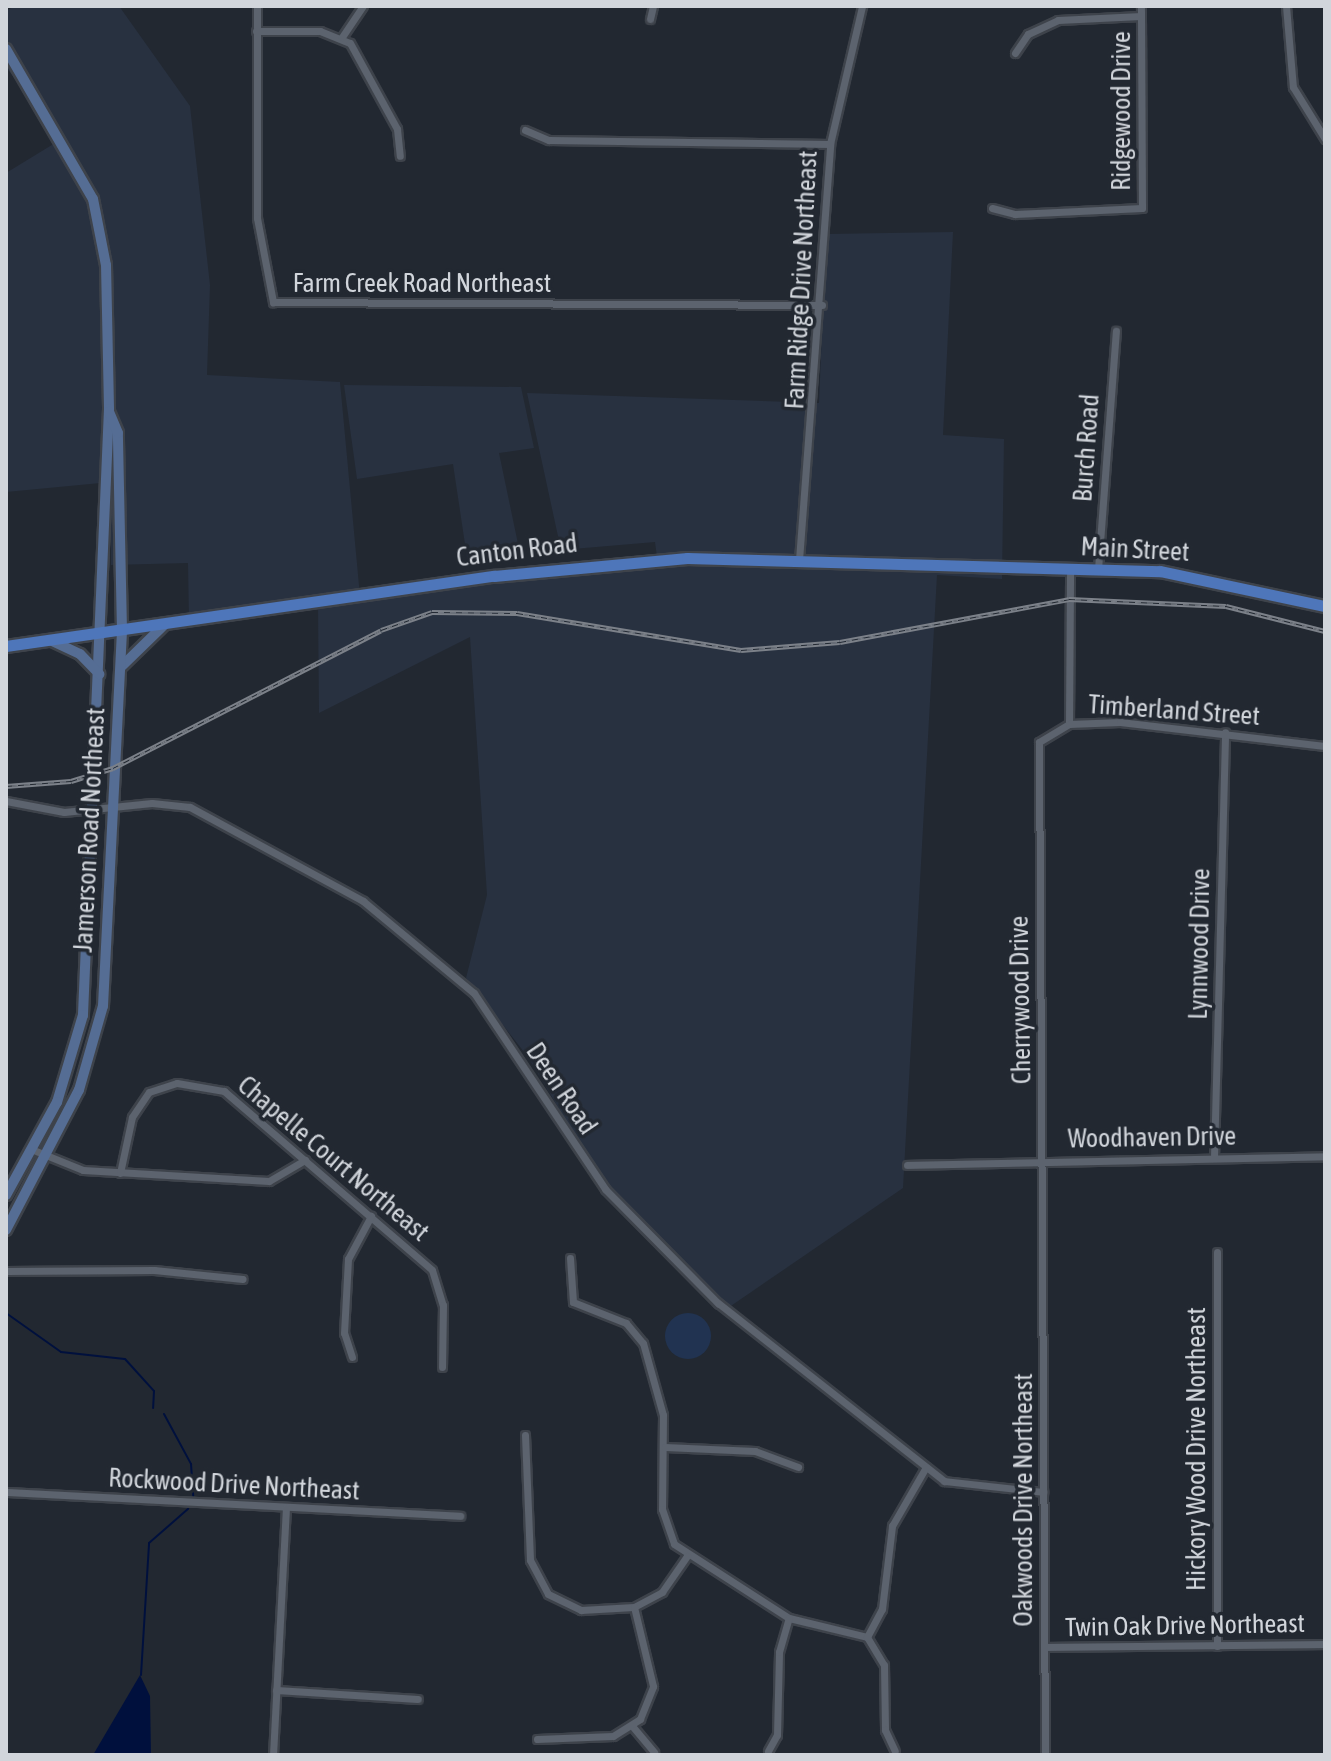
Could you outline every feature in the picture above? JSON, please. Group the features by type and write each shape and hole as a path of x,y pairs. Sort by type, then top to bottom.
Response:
{"main road":[{"name":"Canton Road","path":"6,646 627,560 939,564"},
{"name":"Main Street","path":"939,564 1098,569 1210,577 1325,606"}],"street":[{"name":"Farm Creek Road Northeast","path":"257,6 257,218 273,302 822,305"},
{"path":"342,37 363,6"},
{"path":"650,19 653,6"},
{"name":"Farm Ridge Drive Northeast","path":"799,560 822,305 830,144 862,6"},
{"name":"Ridgewood Drive","path":"992,208 1015,214 1142,208 1141,6"},
{"path":"1286,6 1293,87 1325,139"},
{"path":"1015,53 1028,34 1058,20 1141,16"},
{"path":"256,31 342,37 366,65 397,129 400,156"},
{"name":"Jamerson Road Northeast","path":"6,1195 63,1085 83,1015 103,633 109,412 106,265 93,199 7,51"},
{"path":"525,130 549,140 830,144"},
{"name":"Burch Road","path":"1098,569 1116,331"},
{"name":"Jamerson Road Northeast","path":"6,1230 79,1090 101,1018 122,631 118,433 109,412"},
{"path":"1069,724 1070,568"},
{"path":"120,672 138,644 165,624"},
{"path":"50,640 80,654 100,678"},
{"name":"Timberland Street","path":"1038,755 1041,737 1069,724 1225,732 1325,746"},
{"name":"Lynnwood Drive","path":"1214,1157 1225,732"},
{"name":"Cherrywood Drive","path":"1038,755 1044,1244"},
{"name":"Deen Road","path":"6,801 64,812 110,812 139,805 177,804 212,817 363,901 420,942 474,993 605,1189 649,1240 926,1467 951,1483 1043,1492"},
{"name":"Chapelle Court Northeast","path":"120,1173 137,1106 157,1087 177,1083 224,1091 371,1216 437,1280 442,1367"},
{"path":"31,1149 45,1156 120,1173 269,1181 305,1160"},
{"name":"Woodhaven Drive","path":"907,1165 1325,1156"},
{"path":"352,1357 344,1333 348,1259 371,1216"},
{"name":"Oakwoods Drive Northeast","path":"1044,1244 1045,1755"},
{"name":"Hickory Wood Drive Northeast","path":"1217,1252 1217,1646"},
{"path":"570,1258 573,1302 626,1323 643,1343 665,1447 663,1520 687,1556 789,1618 867,1637 884,1665 885,1730 895,1751"},
{"path":"6,1271 154,1270 243,1279"},
{"path":"525,1435 536,1579 574,1608 634,1607 662,1592 687,1556"},
{"path":"665,1447 755,1451 798,1467"},
{"path":"867,1637 882,1609 892,1526 926,1467"},
{"name":"Rockwood Drive Northeast","path":"6,1492 460,1516"},
{"path":"273,1755 286,1507"},
{"path":"537,1739 613,1736 633,1727 653,1686 634,1607"},
{"path":"768,1751 777,1735 779,1652 789,1618"},
{"name":"Twin Oak Drive Northeast","path":"1045,1647 1325,1644"},
{"path":"276,1690 418,1699"},
{"path":"633,1727 654,1752"}],"shaded area":[{"path":"15,6 119,6 190,106 210,285 207,375 340,382 360,596 657,557 655,542 561,550 527,393 819,403 826,234 953,232 943,435 1004,439 1002,579 937,575 903,1188 722,1312 609,1192 528,1057 466,978 487,895 470,637 319,713 318,606 189,621 188,563 111,565 111,482 6,492 6,173 60,140 6,67 6,11"},
{"path":"344,385 521,387 534,448 499,453 521,558 468,564 453,464 357,479"},
{"path":"688,1313 704,1320 711,1336 704,1352 688,1359 672,1352 665,1336 672,1320"},
{"path":"140,1675 150,1696 151,1755 93,1755"}],"waterway":[{"path":"6,1313 61,1352 125,1359 154,1391 153,1408"},
{"path":"164,1414 191,1464 193,1496"},
{"path":"141,1675 149,1543 188,1509"}],"railway":[{"path":"6,786 71,781 113,768 381,630 432,612 517,613 741,650 840,642 1069,599 1226,606 1325,631"}]}
